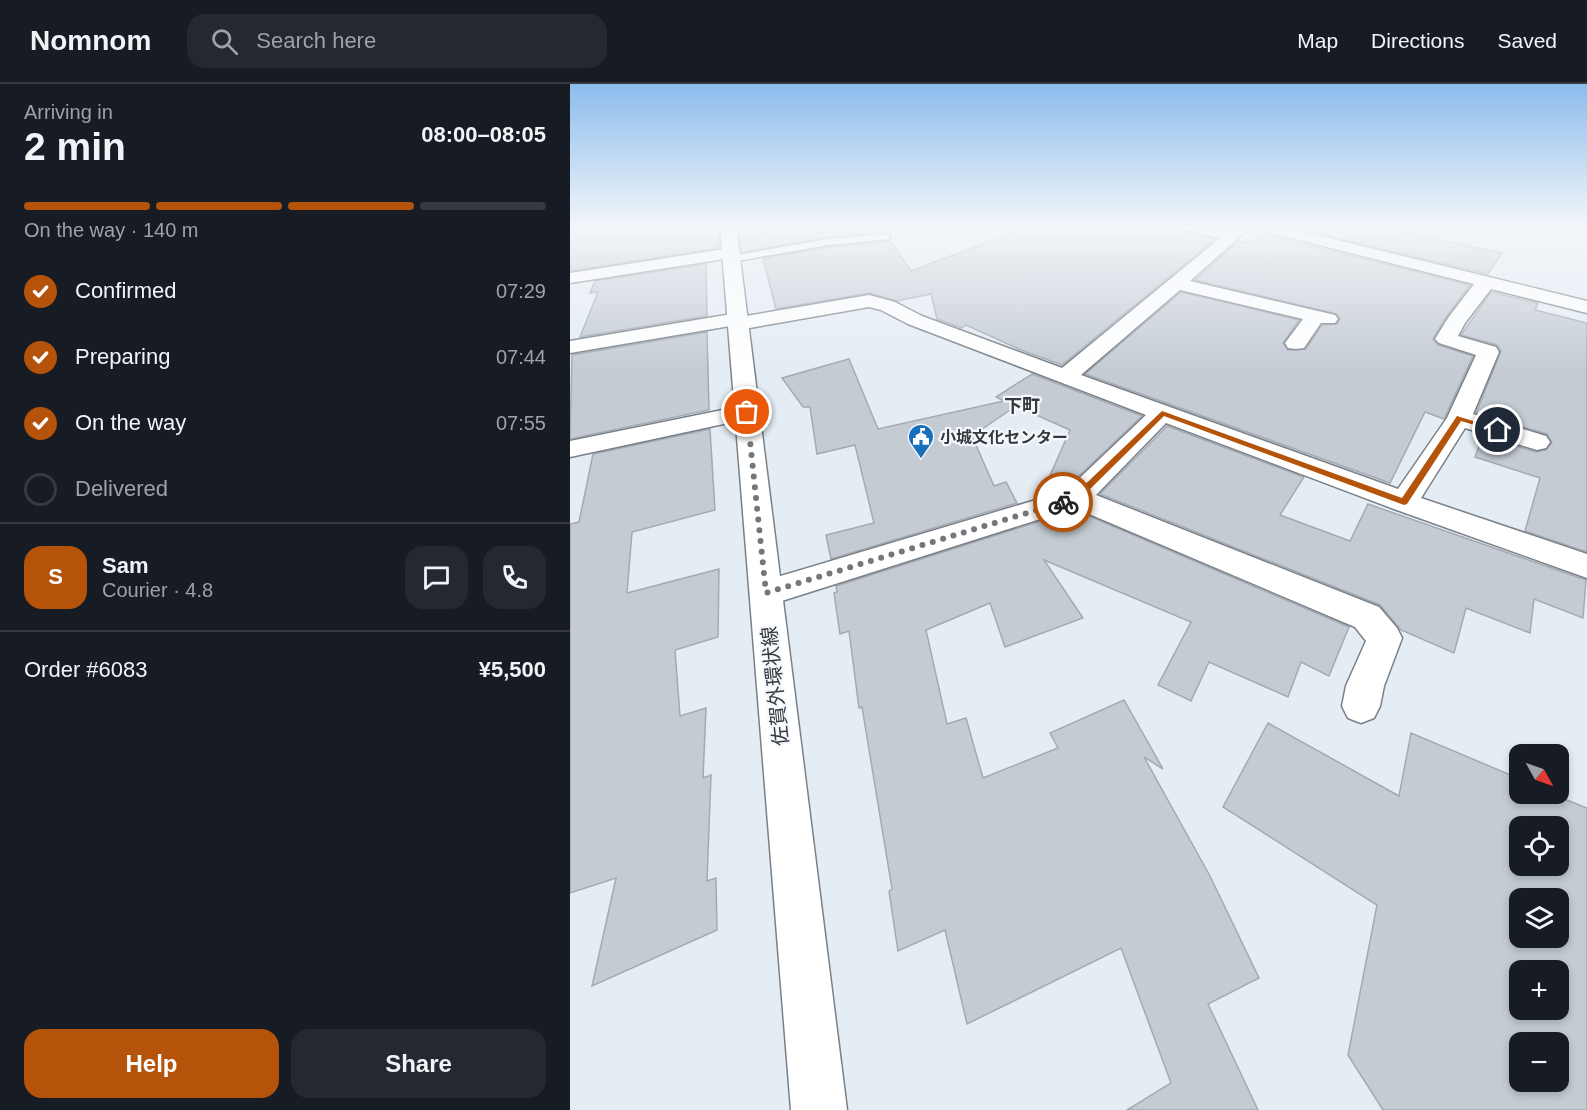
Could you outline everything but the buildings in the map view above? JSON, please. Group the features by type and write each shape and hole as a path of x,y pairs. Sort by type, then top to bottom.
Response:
{"street":[{"path":"570,278 591,274"},
{"name":"佐賀外環状線","path":"733,274 819,1110"},
{"path":"1065,377 1186,274"},
{"path":"1454,274 1587,307"},
{"path":"1404,502 1459,418 1488,352 1446,339 1455,322 1486,282"},
{"path":"1175,283 1322,317 1296,343"},
{"path":"570,347 869,301 888,306 915,320 1162,413 1587,566"},
{"path":"570,449 747,412"},
{"path":"766,593 1076,498 1162,413"},
{"path":"1459,418 1537,442"},
{"path":"1076,498 1367,617 1385,638 1365,686 1361,706"}],"way so far":[{"path":"747,412 766,593 1063,502"}],"place":[{"name":"小城文化センター","path":"921,460"}],"district":[{"name":"下町","path":"1022,406"}],"route":[{"path":"1063,502 1076,498 1162,413 1404,502 1459,418 1498,430"}]}
